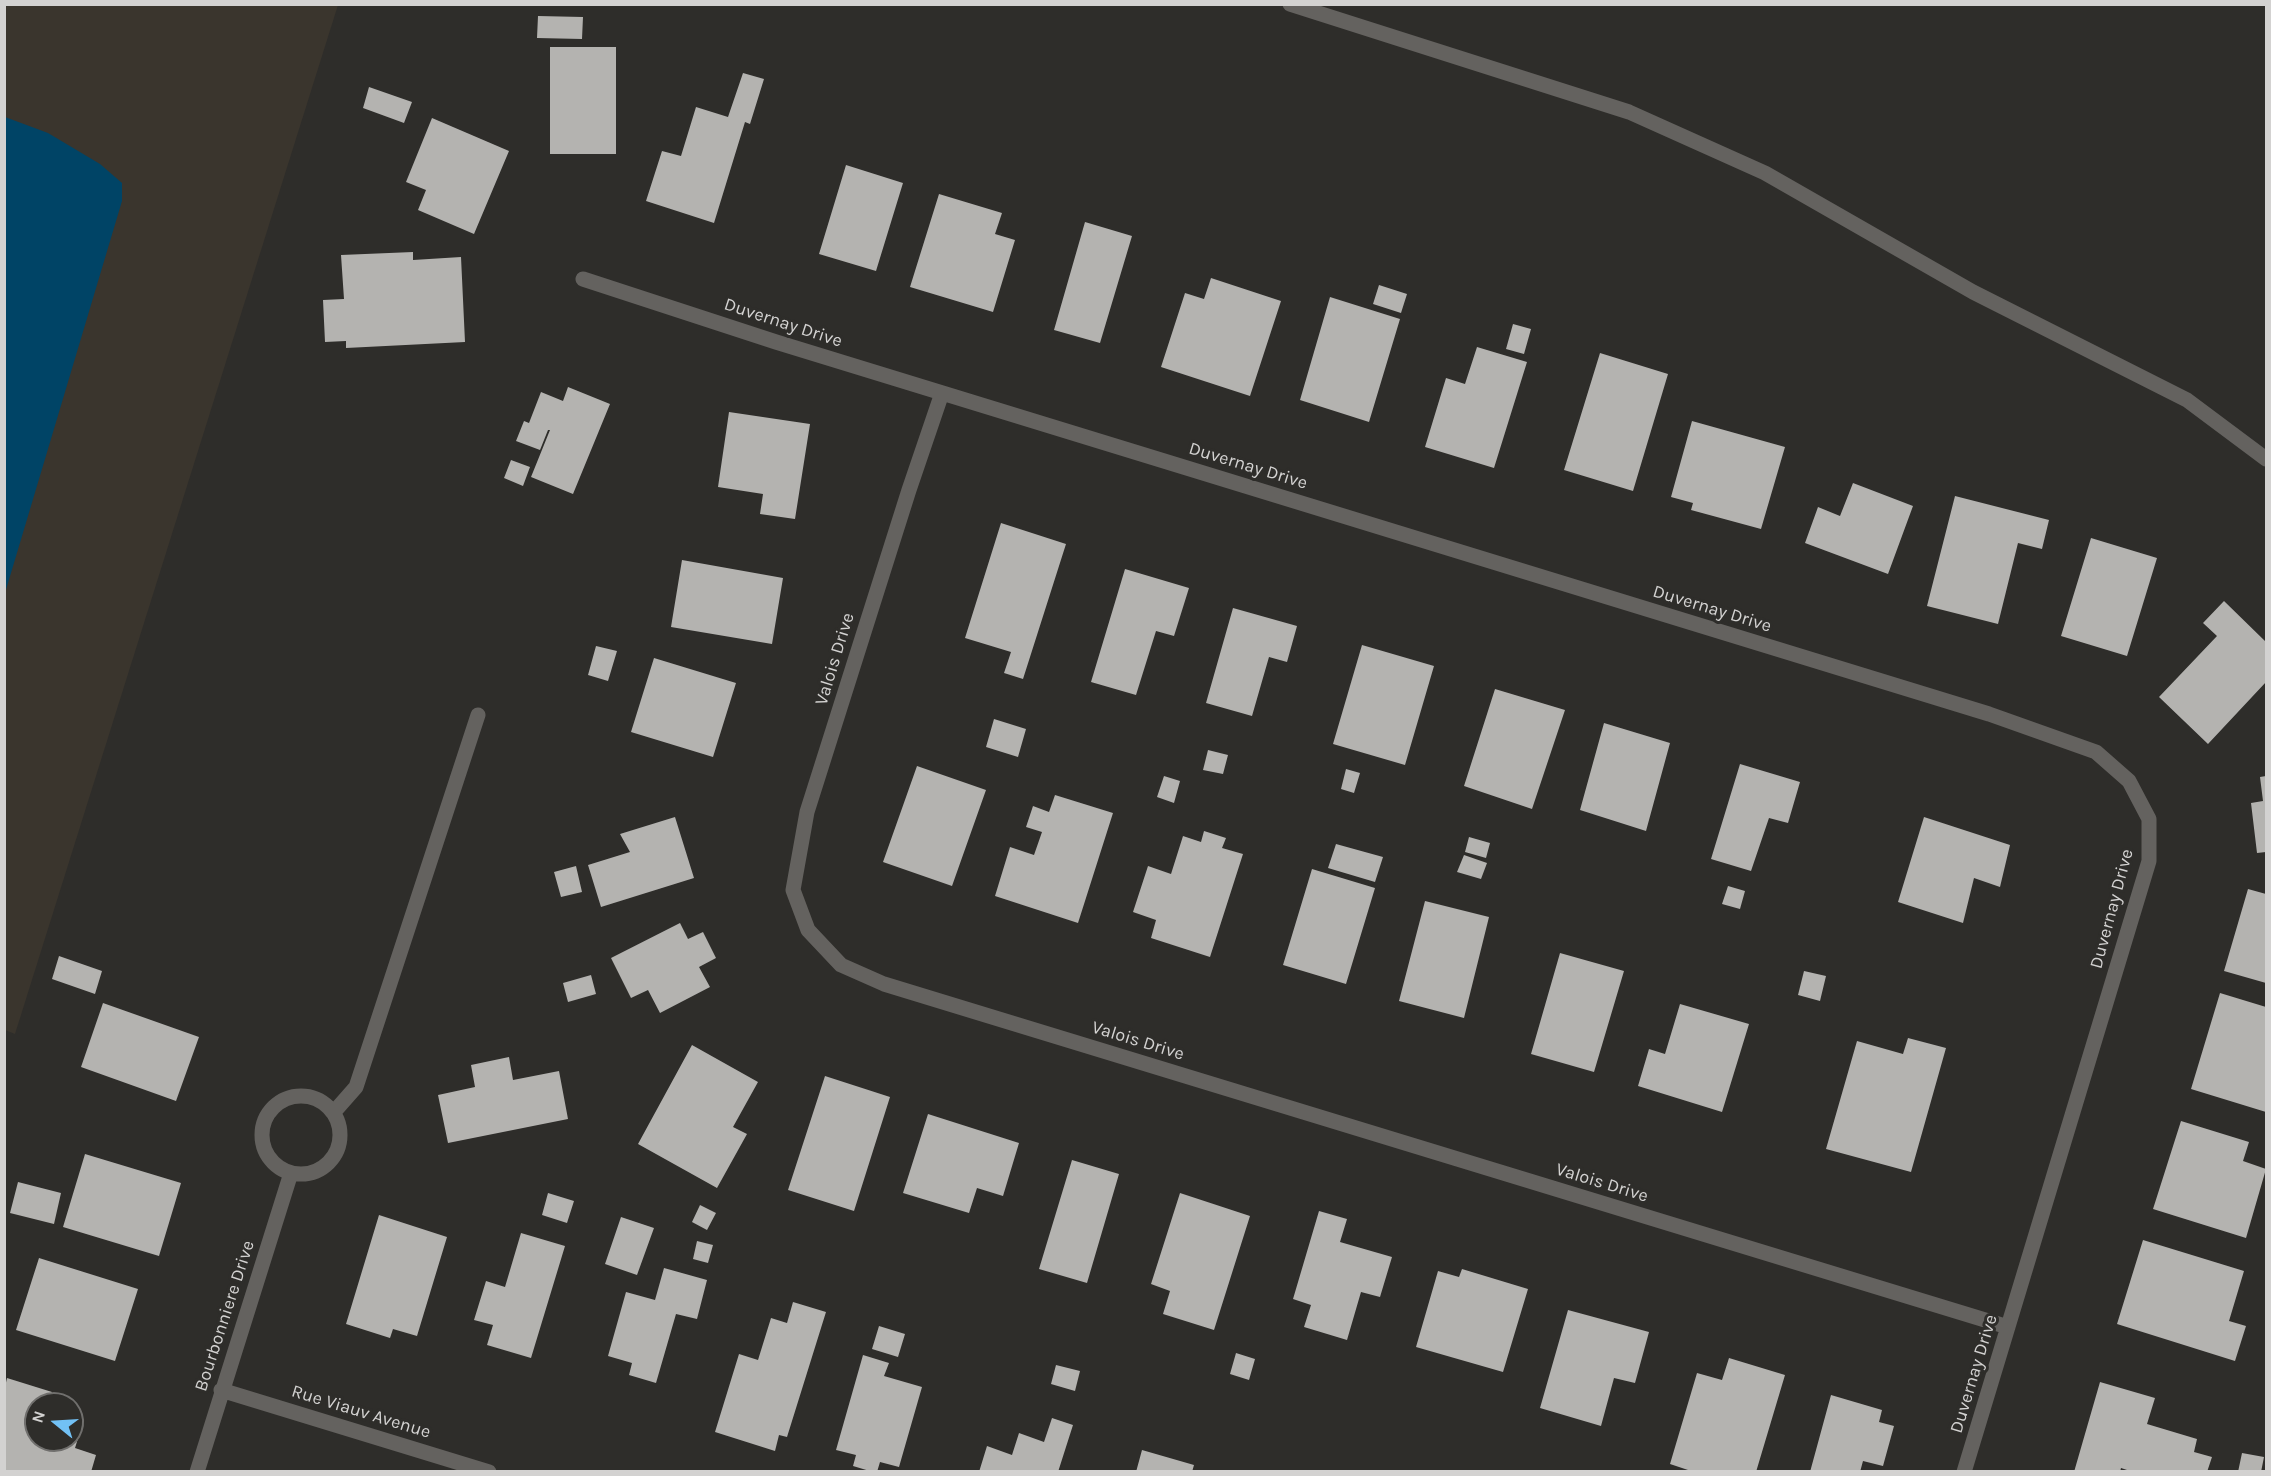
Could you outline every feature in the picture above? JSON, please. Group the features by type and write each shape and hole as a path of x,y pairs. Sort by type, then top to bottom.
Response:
{"street":[{"path":"1290,4 1629,112 1765,173 1973,292 2187,400 2266,459"},
{"name":"Duvernay Drive","path":"583,279 776,342 1977,710 2097,752 2129,781 2149,819 2150,861 1964,1472"},
{"name":"Valois Drive","path":"942,393 905,501 807,812 799,857 794,890 808,930 842,965 896,988 2008,1327"},
{"path":"334,1112 356,1087 478,716"},
{"path":"299,1095 313,1097 334,1112 339,1125 340,1138 337,1152 318,1170 291,1173 270,1160 265,1149 262,1131 268,1113 287,1098 299,1095"},
{"name":"Bourbonniere Drive","path":"197,1472 291,1173"},
{"name":"Rue Viauv Avenue","path":"221,1390 489,1472"}],"shaded area":[{"path":"5,5 338,5 15,1034 5,1030"}],"water":[{"path":"5,117 48,133 100,164 122,183 122,201 5,593"}],"building":[{"path":"538,16 583,17 582,39 537,38"},
{"path":"550,47 616,47 616,154 550,154"},
{"path":"743,73 764,79 750,124 745,122 714,223 646,201 662,151 681,156 696,107 728,117"},
{"path":"369,87 412,102 404,123 363,108"},
{"path":"432,118 509,151 474,234 418,210 426,190 406,182"},
{"path":"846,165 903,183 876,271 819,254"},
{"path":"939,194 1002,213 995,234 1015,240 993,312 910,287"},
{"path":"1085,222 1132,236 1100,343 1054,330"},
{"path":"413,252 413,260 461,257 465,342 346,348 346,341 325,342 323,300 344,299 341,255"},
{"path":"1211,278 1281,301 1250,396 1161,367 1185,293 1204,299"},
{"path":"1379,285 1407,294 1401,313 1373,304"},
{"path":"1330,297 1400,319 1369,422 1300,400"},
{"path":"1513,324 1531,329 1524,354 1506,349"},
{"path":"1477,347 1527,362 1494,468 1425,447 1446,378 1465,384"},
{"path":"1600,353 1668,374 1633,491 1564,470"},
{"path":"568,387 610,404 573,494 531,477 550,430 540,450 516,441 524,421 529,423 541,392 563,401"},
{"path":"729,412 810,424 795,519 760,514 763,494 718,487"},
{"path":"1692,421 1785,447 1761,529 1691,510 1693,503 1671,497"},
{"path":"511,460 530,467 523,486 504,478"},
{"path":"1853,483 1913,506 1888,574 1805,543 1818,507 1840,516"},
{"path":"1955,496 2049,520 2042,549 2018,543 1998,624 1927,606"},
{"path":"1001,523 1066,544 1023,679 1004,673 1011,652 965,638"},
{"path":"2091,538 2157,558 2127,656 2061,636"},
{"path":"682,560 783,578 772,644 671,627"},
{"path":"1125,569 1189,588 1174,636 1156,631 1136,695 1091,682"},
{"path":"2224,601 2266,642 2266,682 2208,744 2159,697 2217,636 2203,623"},
{"path":"1233,608 1297,626 1287,662 1269,657 1252,716 1206,703"},
{"path":"1362,645 1434,666 1405,765 1333,744"},
{"path":"596,646 617,651 608,681 588,675"},
{"path":"654,658 736,683 713,757 631,732"},
{"path":"1495,689 1565,710 1532,809 1464,786"},
{"path":"994,719 1026,729 1018,757 986,747"},
{"path":"1604,723 1670,743 1646,831 1580,810"},
{"path":"1208,750 1228,755 1223,774 1203,770"},
{"path":"1740,764 1800,782 1788,823 1769,818 1751,871 1711,859"},
{"path":"917,766 986,790 952,886 883,862"},
{"path":"1346,769 1360,773 1354,793 1341,789"},
{"path":"1164,776 1180,781 1174,803 1157,797"},
{"path":"2266,776 2266,852 2257,853 2251,803 2263,801 2260,777"},
{"path":"1055,795 1113,813 1078,923 995,896 1010,847 1034,855 1042,832 1026,827 1033,806 1049,812"},
{"path":"675,817 694,878 601,907 588,865 630,852 620,834"},
{"path":"1924,817 2010,845 2000,887 1974,878 1963,923 1898,902"},
{"path":"1204,831 1226,838 1222,848 1243,854 1210,957 1151,938 1156,920 1133,912 1148,866 1171,874 1183,836 1201,842"},
{"path":"1469,837 1490,843 1486,858 1465,852"},
{"path":"1336,844 1383,857 1375,882 1328,868"},
{"path":"1464,855 1487,863 1481,879 1457,872"},
{"path":"576,866 582,892 561,897 554,872"},
{"path":"1312,869 1375,888 1346,984 1283,965"},
{"path":"1728,886 1745,891 1740,909 1722,904"},
{"path":"2248,889 2266,894 2266,983 2224,971"},
{"path":"1425,901 1489,917 1464,1018 1399,1001"},
{"path":"680,923 688,939 703,932 716,958 699,967 710,987 660,1013 648,990 631,998 611,958"},
{"path":"1560,953 1624,971 1594,1072 1531,1054"},
{"path":"59,956 102,971 95,994 52,979"},
{"path":"1804,971 1826,976 1820,1001 1798,995"},
{"path":"591,975 596,994 568,1002 563,983"},
{"path":"2220,993 2266,1007 2266,1112 2191,1089"},
{"path":"103,1003 199,1037 176,1101 81,1067"},
{"path":"1680,1004 1749,1024 1722,1112 1638,1086 1649,1049 1665,1054"},
{"path":"1908,1038 1946,1048 1911,1172 1826,1149 1857,1041 1903,1054"},
{"path":"692,1045 758,1082 733,1127 747,1134 717,1188 638,1144"},
{"path":"509,1057 513,1080 559,1071 568,1119 448,1143 438,1095 475,1087 471,1065"},
{"path":"825,1076 890,1097 854,1211 788,1190"},
{"path":"928,1114 1019,1143 1003,1196 977,1188 969,1213 903,1193"},
{"path":"2181,1121 2249,1142 2243,1161 2266,1169 2246,1238 2153,1209"},
{"path":"85,1154 181,1183 159,1256 63,1227"},
{"path":"1072,1160 1119,1174 1087,1283 1039,1269"},
{"path":"18,1182 61,1193 54,1224 10,1213"},
{"path":"548,1193 574,1201 567,1223 542,1215"},
{"path":"1180,1193 1250,1216 1214,1330 1163,1314 1170,1291 1151,1284"},
{"path":"700,1205 716,1213 707,1230 692,1222"},
{"path":"1319,1211 1347,1219 1340,1242 1392,1257 1380,1297 1361,1292 1347,1340 1304,1327 1311,1305 1293,1299"},
{"path":"379,1215 447,1237 417,1336 393,1329 390,1338 346,1324"},
{"path":"621,1217 654,1228 637,1275 605,1264"},
{"path":"521,1233 565,1246 531,1358 487,1345 493,1325 474,1320 486,1281 505,1287"},
{"path":"2143,1240 2244,1271 2229,1321 2246,1326 2235,1361 2117,1324"},
{"path":"697,1241 713,1245 708,1263 693,1259"},
{"path":"39,1258 138,1289 115,1361 16,1330"},
{"path":"664,1268 707,1280 697,1319 676,1314 656,1383 629,1375 632,1363 608,1356 626,1292 655,1300"},
{"path":"1462,1269 1528,1289 1503,1372 1416,1347 1438,1271 1459,1277"},
{"path":"793,1302 826,1312 787,1437 779,1435 775,1451 715,1432 739,1354 758,1360 771,1318 787,1323"},
{"path":"1568,1310 1649,1332 1635,1383 1614,1378 1601,1426 1540,1408"},
{"path":"879,1326 905,1334 898,1357 872,1349"},
{"path":"1236,1353 1255,1359 1249,1380 1230,1374"},
{"path":"863,1355 889,1363 884,1376 922,1387 899,1467 880,1462 877,1472 853,1466 856,1455 836,1450"},
{"path":"1729,1358 1785,1375 1756,1472 1694,1472 1670,1464 1697,1373 1722,1380"},
{"path":"1056,1365 1080,1371 1075,1391 1051,1384"},
{"path":"7,1378 52,1392 24,1392 24,1452 84,1451 96,1455 91,1472 5,1472 5,1387"},
{"path":"2100,1382 2155,1398 2147,1424 2197,1439 2194,1452 2212,1457 2207,1472 2133,1472 2121,1468 2120,1472 2074,1472"},
{"path":"1831,1395 1882,1410 1879,1422 1894,1426 1883,1466 1863,1461 1860,1472 1810,1472"},
{"path":"1052,1418 1073,1425 1058,1472 979,1472 987,1446 1012,1455 1019,1433 1044,1442"},
{"path":"1142,1450 1194,1465 1192,1472 1136,1472"},
{"path":"2242,1453 2264,1457 2261,1472 2238,1472"}]}
